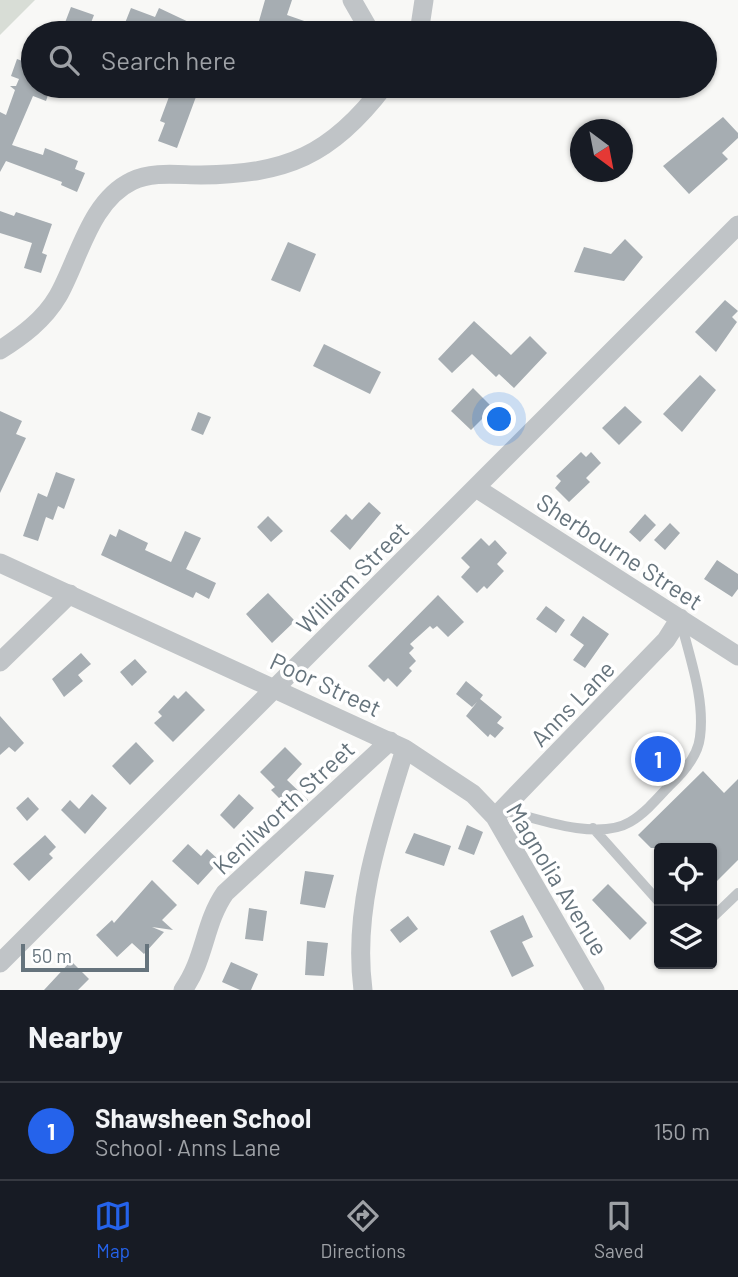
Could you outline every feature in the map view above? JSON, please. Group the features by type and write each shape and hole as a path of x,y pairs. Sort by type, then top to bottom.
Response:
{"street":[{"path":"352,0 364,21"},
{"path":"421,21 424,0"},
{"path":"0,350 29,330 48,310 65,283 93,223 121,188 132,181 157,175 251,174 287,165 338,134 374,98"},
{"name":"William Street","path":"0,963 738,225"},
{"name":"Sherbourne Street","path":"476,488 738,656"},
{"name":"Poor Street","path":"0,563 398,745"},
{"path":"0,662 70,594"},
{"name":"Anns Lane","path":"499,813 666,640 680,618"},
{"path":"363,990 360,951 372,862 398,745"},
{"name":"Magnolia Avenue","path":"398,745 499,813 595,990"},
{"name":"Kenilworth Street","path":"183,990 199,963 209,922 225,893 398,745"}],"lane":[{"path":"499,813 566,826 593,828 622,825 635,819 675,781 695,753 700,741 701,710 680,618"},
{"path":"593,828 654,896"},
{"path":"717,913 738,893"}],"shaded area":[{"path":"0,0 35,0 0,35"}],"building":[{"path":"265,0 292,0 287,15 304,21 259,21"},
{"path":"71,7 94,15 92,21 66,21"},
{"path":"131,8 155,17 159,8 187,21 126,21"},
{"path":"17,59 21,60 21,98 32,98 12,145 43,155 45,148 78,161 75,169 85,173 77,192 61,185 62,182 6,161 0,172 0,112 6,115 15,90 10,86 16,86 19,79 11,76"},
{"path":"169,98 196,98 177,148 158,141 165,123 160,121"},
{"path":"723,117 738,133 738,138 722,153 728,159 689,194 663,166"},
{"path":"0,211 14,216 16,212 52,224 42,253 47,255 41,273 24,268 32,243 0,233"},
{"path":"625,239 643,257 624,281 574,272 584,247 611,254"},
{"path":"288,242 316,254 300,292 271,280"},
{"path":"725,300 738,311 732,317 737,322 716,352 695,332"},
{"path":"474,321 511,355 530,336 547,353 514,388 499,374 496,377 472,354 452,373 438,359"},
{"path":"324,344 381,372 370,394 313,366"},
{"path":"700,375 716,390 682,432 663,414"},
{"path":"473,388 493,408 471,430 451,411"},
{"path":"625,406 642,422 619,445 602,428"},
{"path":"0,411 22,421 16,434 26,438 0,493"},
{"path":"198,412 211,417 203,435 191,430"},
{"path":"581,452 586,457 591,452 601,463 586,478 590,482 569,502 555,488 561,481 556,476"},
{"path":"56,472 75,479 64,509 58,506 53,520 46,517 38,541 23,536 38,493 47,497"},
{"path":"369,502 381,513 350,550 330,531 346,514 352,520"},
{"path":"645,514 656,525 640,542 629,532"},
{"path":"268,516 283,531 271,542 257,527"},
{"path":"670,523 680,533 665,550 654,540"},
{"path":"119,529 148,543 145,550 171,562 185,531 201,538 186,569 216,583 209,599 196,592 193,598 101,555 110,534 116,537"},
{"path":"481,538 489,546 495,540 507,553 497,564 504,571 487,589 484,586 477,593 461,577 470,567 461,558"},
{"path":"717,560 738,574 738,589 732,597 704,579"},
{"path":"268,593 295,621 272,643 246,614"},
{"path":"438,595 464,622 448,637 437,626 433,629 430,626 410,644 414,648 409,653 416,661 409,668 412,671 397,687 388,678 384,682 368,666"},
{"path":"546,606 565,620 556,633 536,619"},
{"path":"583,616 609,634 585,668 573,660 584,645 570,635"},
{"path":"81,653 91,664 78,675 83,681 64,697 52,679"},
{"path":"135,659 147,672 132,686 120,672"},
{"path":"466,681 483,695 480,699 502,717 497,723 504,728 495,738 490,734 488,737 466,716 477,702 472,707 456,694"},
{"path":"186,691 205,710 173,742 154,723 162,716 158,712 174,695 178,699"},
{"path":"0,716 24,743 15,752 9,747 0,755"},
{"path":"136,742 154,761 130,785 112,766"},
{"path":"285,747 302,764 287,780 308,800 294,813 271,790 275,787 260,772"},
{"path":"703,771 724,793 738,779 738,860 717,881 717,843 654,843 654,848 651,848 638,835"},
{"path":"92,794 107,808 85,834 61,810 70,800 79,809"},
{"path":"239,794 254,808 234,829 220,815"},
{"path":"28,797 39,809 27,821 16,808"},
{"path":"467,825 483,832 474,855 458,849"},
{"path":"414,833 451,846 444,866 405,853"},
{"path":"45,835 56,847 49,854 53,858 29,881 13,864"},
{"path":"188,844 201,856 207,849 220,861 198,885 172,861"},
{"path":"305,871 334,875 325,908 300,904"},
{"path":"152,880 177,905 162,920 173,930 152,927 164,932 144,954 132,943 117,957 96,935 112,920 114,923"},
{"path":"608,884 647,923 630,940 592,900"},
{"path":"249,908 267,911 263,941 245,939"},
{"path":"523,915 533,937 522,942 534,966 512,977 490,931"},
{"path":"408,916 418,929 400,943 390,930"},
{"path":"307,941 328,943 324,976 305,975"},
{"path":"71,961 89,979 78,990 44,990"},
{"path":"231,962 258,974 251,990 240,990 222,982"}],"place":[{"name":"Shawsheen School","path":"658,759"}]}
